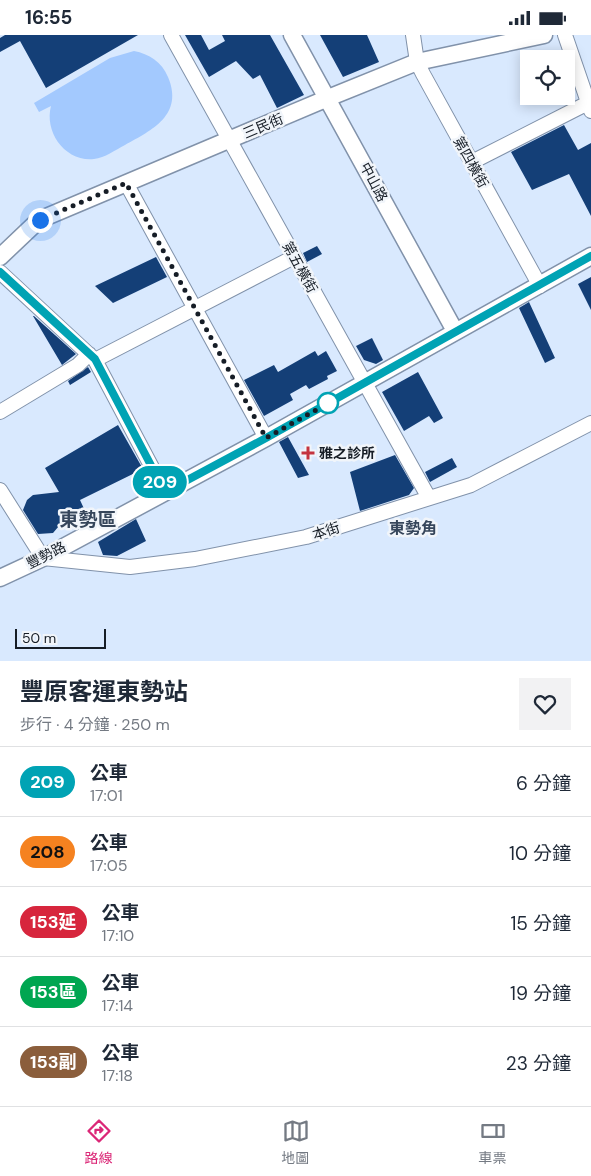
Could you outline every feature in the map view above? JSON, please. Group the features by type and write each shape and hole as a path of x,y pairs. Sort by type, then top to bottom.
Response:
{"street":[{"name":"第五橫街","path":"171,35 429,498"},
{"name":"中山路","path":"292,35 455,331"},
{"name":"第四橫街","path":"413,35 417,62 540,286"},
{"name":"三民街","path":"0,257 40,220 328,98 417,62 544,35"},
{"path":"472,163 589,107 565,35"},
{"path":"126,183 266,438"},
{"name":"豐勢路","path":"0,578 43,558 266,438 591,256"},
{"path":"0,412 92,357 195,309 294,257"},
{"path":"0,272 92,357 165,492"},
{"name":"本街","path":"43,558 130,567 195,559 306,537 471,485 591,423"},
{"path":"0,490 43,558"}],"shaded area":[{"path":"134,51 154,59 168,77 172,90 172,102 169,111 155,127 106,155 94,159 74,156 59,143 54,135 51,126 51,106 39,112 34,103 110,58"}],"building":[{"path":"5,35 138,35 46,88 20,41 0,52 0,38"},
{"path":"185,35 201,35 209,50 225,41 222,35 270,35 304,95 277,108 260,75 253,79 236,61 209,77"},
{"path":"320,35 367,35 379,62 343,77"},
{"path":"564,125 578,150 591,143 591,216 569,174 532,190 511,152"},
{"path":"317,246 322,254 307,262 303,253"},
{"path":"156,257 167,277 113,303 95,286"},
{"path":"591,277 591,310 578,284"},
{"path":"529,302 555,358 545,363 519,308"},
{"path":"34,316 76,354 62,365"},
{"path":"372,338 383,360 376,364 364,360 356,346"},
{"path":"315,351 318,356 326,351 337,371 327,376 328,379 309,389 306,385 290,394 293,400 264,416 244,380 274,365 278,372"},
{"path":"88,367 91,372 70,385 68,381"},
{"path":"418,372 443,418 434,423 429,416 404,431 382,392"},
{"path":"118,425 143,469 80,500 86,513 74,519 70,513 53,533 38,534 23,510 27,500 33,495 59,492 45,468"},
{"path":"288,437 309,475 298,478 279,442"},
{"path":"395,455 414,488 409,495 360,511 350,472"},
{"path":"452,458 457,467 430,482 425,472"},
{"path":"136,519 146,541 117,556 103,555 98,542"}],"bus line":[{"name":"209","path":"0,272 95,359 165,492 266,438 591,256"}],"place":[{"name":"雅之診所","path":"308,453"}],"district":[{"name":"東勢區","path":"88,519"},
{"name":"東勢角","path":"413,528"}],"route":[{"path":"40,220 126,183 266,438 332,401 328,403"}]}
